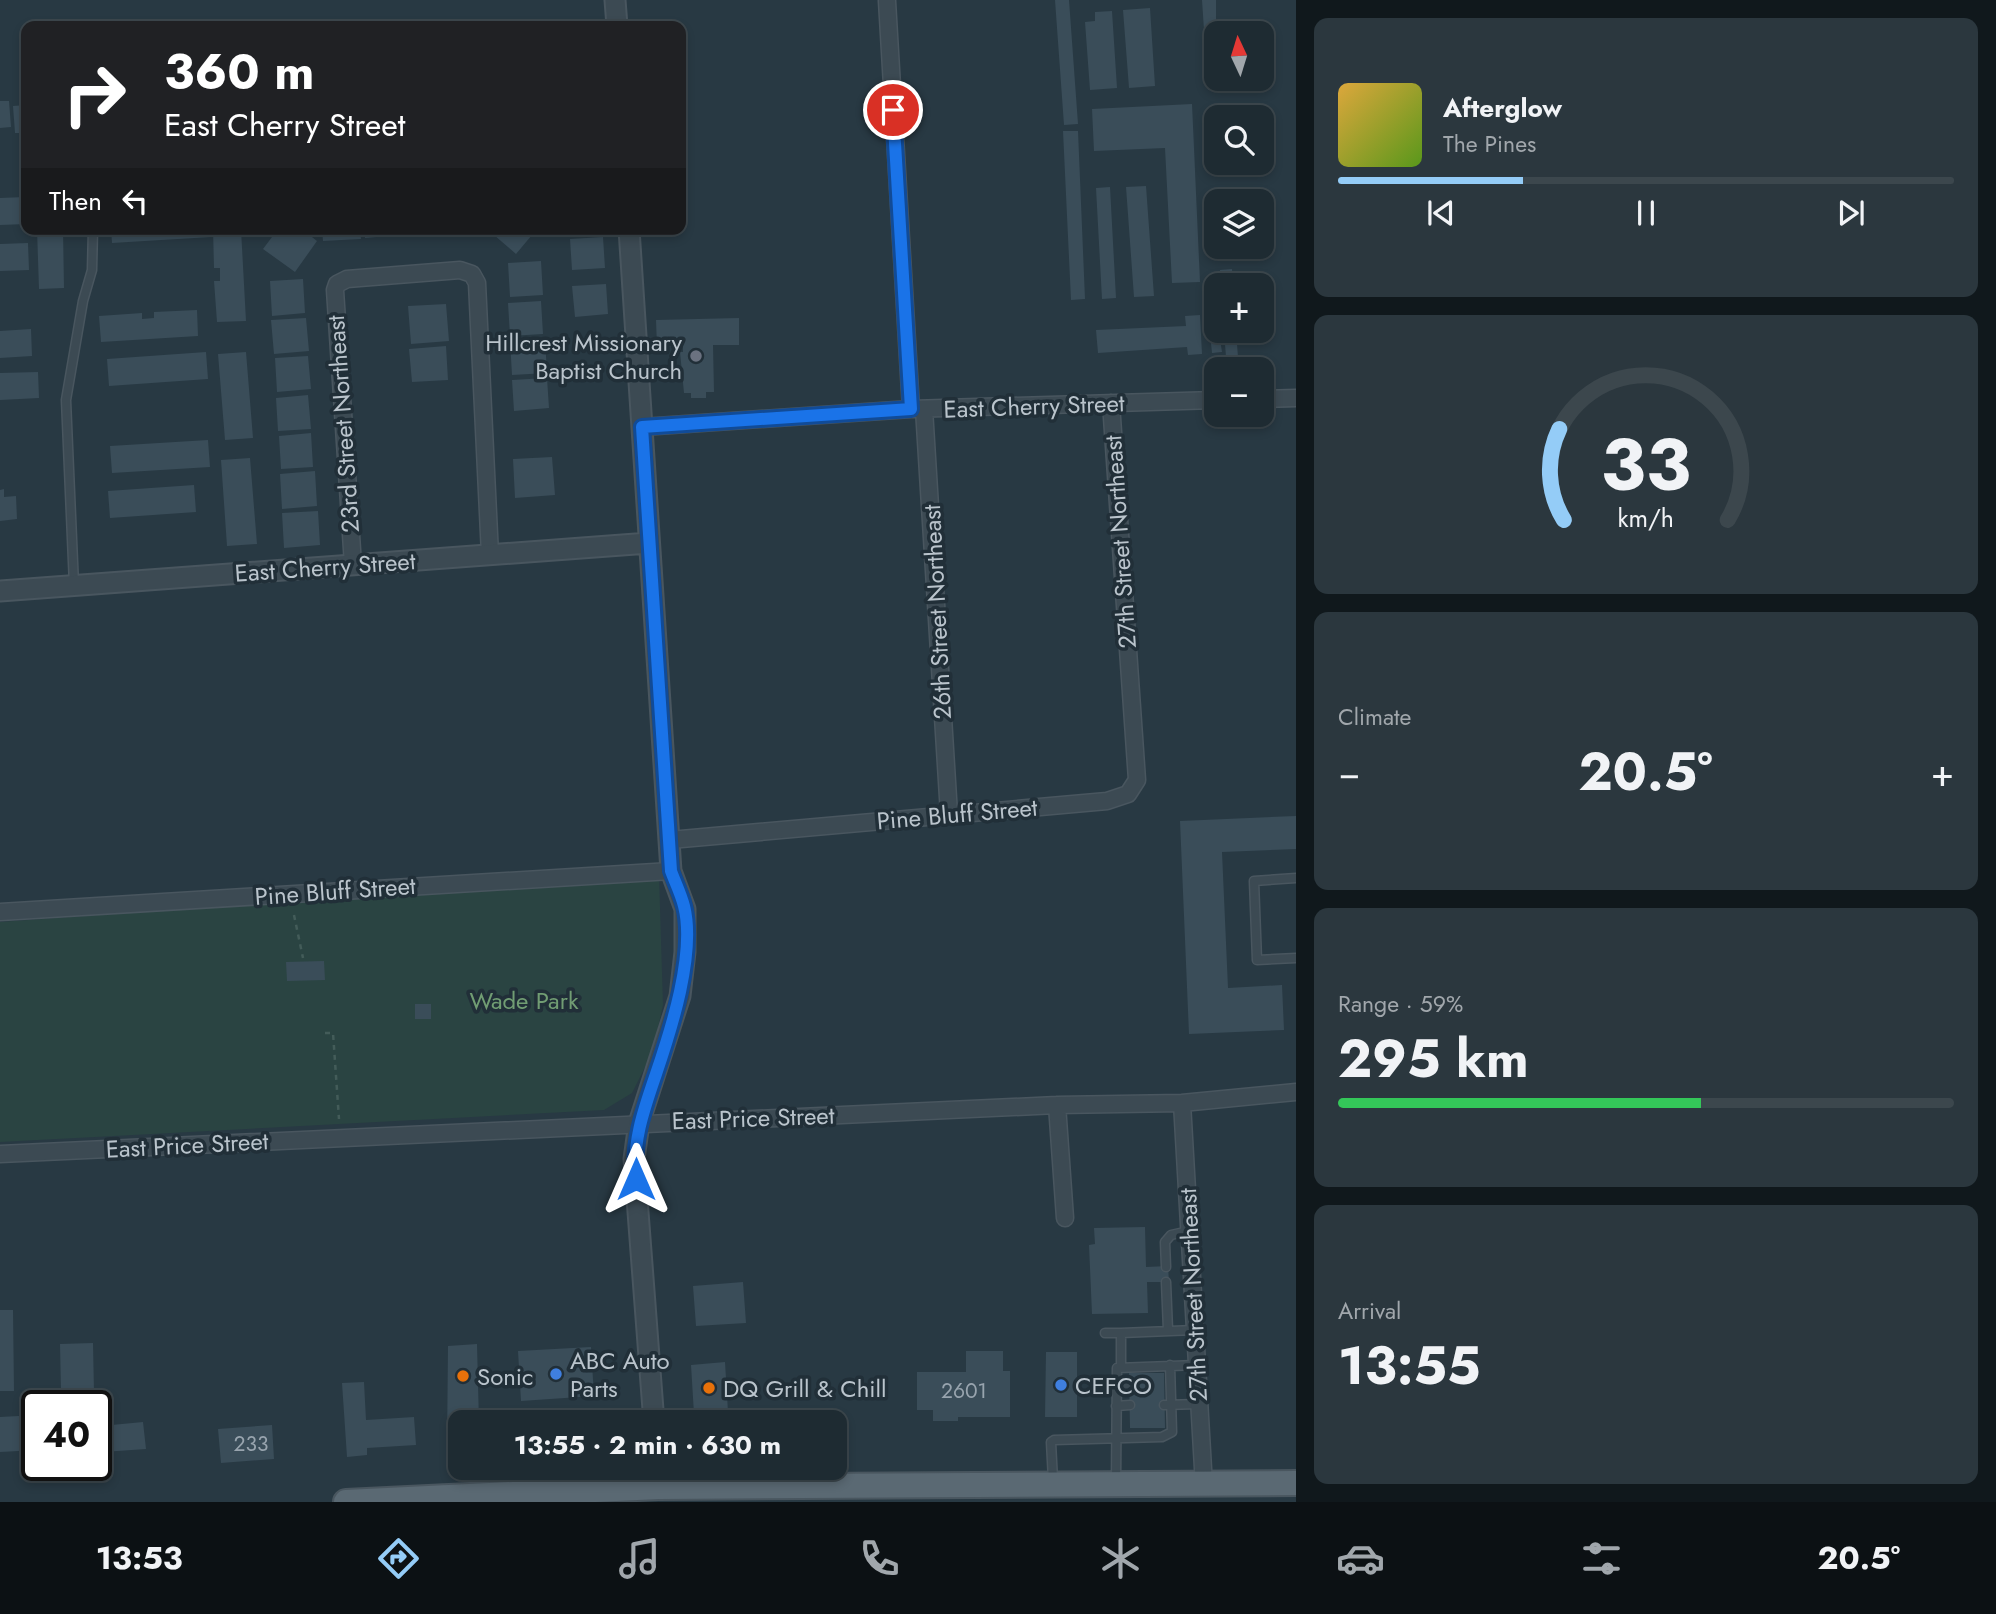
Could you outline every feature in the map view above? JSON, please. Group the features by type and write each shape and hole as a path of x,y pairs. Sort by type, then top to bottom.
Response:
{"main road":[{"path":"346,1502 633,1480"},
{"path":"690,1480 853,1490 1296,1483"}],"street":[{"path":"615,0 617,21"},
{"name":"26th Street Northeast","path":"887,1 949,814"},
{"path":"629,235 671,871 685,909 681,985 675,1018 639,1123 634,1160 653,1410"},
{"name":"23rd Street Northeast","path":"354,565 335,315 337,284 347,279 460,270 472,274 477,283 490,555"},
{"path":"1274,399 1296,398"},
{"name":"East Cherry Street","path":"642,427 918,409 1204,400"},
{"name":"27th Street Northeast","path":"1111,403 1129,681"},
{"name":"East Cherry Street","path":"0,591 649,543"},
{"name":"Pine Bluff Street","path":"670,840 1107,801 1128,794 1137,780 1129,681"},
{"name":"Pine Bluff Street","path":"0,912 671,871"},
{"name":"East Price Street","path":"0,1154 639,1123 1057,1105 1182,1103 1296,1093"},
{"name":"27th Street Northeast","path":"1182,1103 1204,1486"},
{"path":"1057,1105 1065,1218"}],"lane":[{"path":"74,585 66,400 83,301 92,270 93,235"},
{"path":"1296,878 1254,881 1257,960 1296,958"},
{"path":"1166,1266 1165,1242 1171,1235 1189,1231"},
{"path":"1166,1282 1168,1331"},
{"path":"1105,1333 1195,1329"},
{"path":"1116,1486 1116,1372 1121,1366 1121,1333"},
{"path":"1121,1366 1197,1364"},
{"path":"1053,1486 1051,1442 1167,1436 1172,1432 1167,1385 1170,1365"},
{"path":"1116,1387 1129,1386"},
{"path":"1168,1405 1199,1404"},
{"path":"1116,1405 1130,1405"}],"path":[{"path":"294,915 303,958"},
{"path":"324,1033 332,1033 339,1119"}],"green space":[{"name":"Wade Park","path":"659,875 663,1005 653,1051 632,1093 604,1110 0,1142 0,922"}],"building":[{"path":"1055,0 1069,0 1078,124 1064,125"},
{"path":"1202,0 1216,0 1216,21 1204,21 1204,30"},
{"path":"1150,8 1155,86 1129,88 1123,10"},
{"path":"1112,11 1117,88 1090,90 1085,22 1095,21 1095,12"},
{"path":"0,101 9,101 11,127 0,128"},
{"path":"1192,104 1200,282 1172,283 1165,148 1094,151 1092,109"},
{"path":"21,105 21,133 15,133 13,106"},
{"path":"1063,131 1078,131 1085,299 1071,300"},
{"path":"1146,186 1154,296 1134,297 1126,187"},
{"path":"1110,187 1116,298 1102,299 1096,188"},
{"path":"21,197 21,224 0,225 0,198"},
{"path":"37,235 63,235 64,288 39,289"},
{"path":"111,235 211,235 211,237 112,243"},
{"path":"213,235 241,235 246,321 217,322 214,281 220,281 220,268 214,268"},
{"path":"274,235 310,235 317,241 295,272 263,249"},
{"path":"322,235 361,235 361,239 323,241"},
{"path":"365,235 400,235 365,238"},
{"path":"494,235 532,235 516,254"},
{"path":"603,237 605,268 572,270 570,239"},
{"path":"28,243 29,270 0,271 0,244"},
{"path":"541,261 543,295 510,297 508,263"},
{"path":"1232,269 1232,273 1220,273 1220,270"},
{"path":"303,279 305,313 272,316 270,281"},
{"path":"606,284 608,314 575,317 572,286"},
{"path":"541,301 543,334 510,336 508,303"},
{"path":"446,304 449,341 411,344 408,306"},
{"path":"197,310 198,336 101,342 99,316 142,313 142,319 154,318 154,312"},
{"path":"1200,315 1202,354 1188,355 1187,347 1098,353 1096,330 1186,326 1185,316"},
{"path":"306,318 309,351 274,354 271,320"},
{"name":"Hillcrest Missionary Baptist Church","path":"739,318 739,345 713,345 714,392 706,392 706,398 691,398 691,393 684,393 680,352 683,352 683,346 657,347 656,320"},
{"path":"31,329 32,356 0,358 0,331"},
{"path":"545,339 547,373 512,375 510,341"},
{"path":"1211,343 1221,343 1222,352 1212,353"},
{"path":"1225,343 1237,343 1238,357 1226,357"},
{"path":"446,346 448,380 412,382 409,349"},
{"path":"206,352 208,379 109,386 107,359"},
{"path":"246,352 253,438 225,440 218,354"},
{"path":"308,356 311,389 277,392 275,358"},
{"path":"38,372 39,398 0,400 0,373"},
{"path":"547,378 549,408 514,411 512,380"},
{"path":"308,395 311,429 278,431 276,398"},
{"path":"311,433 313,467 281,469 279,436"},
{"path":"208,440 210,467 112,473 110,446"},
{"path":"552,457 555,495 515,498 513,459"},
{"path":"250,458 257,544 227,546 221,460"},
{"path":"315,471 317,506 282,509 280,474"},
{"path":"194,485 196,512 110,518 108,491"},
{"path":"4,489 4,497 16,496 17,519 0,521 0,490"},
{"path":"318,511 320,545 284,548 282,513"},
{"path":"1296,816 1296,849 1222,852 1228,988 1282,985 1284,1030 1189,1034 1180,821"},
{"path":"324,961 325,980 287,981 286,962"},
{"path":"415,1004 431,1004 431,1019 415,1019"},
{"path":"1145,1227 1146,1267 1168,1266 1169,1282 1147,1282 1148,1313 1092,1314 1089,1245 1095,1244 1094,1228"},
{"path":"743,1282 746,1323 696,1326 693,1286"},
{"path":"0,1310 13,1310 14,1391 0,1391"},
{"path":"93,1343 94,1390 61,1390 60,1344"},
{"name":"Sonic","path":"477,1344 479,1410 448,1410 447,1446 448,1346"},
{"name":"ABC Auto Parts","path":"591,1347 594,1396 521,1401 518,1351"},
{"path":"966,1351 1003,1351 1003,1371 1010,1371 1010,1417 958,1417 958,1421 933,1421 933,1410 917,1410 917,1372 966,1372"},
{"name":"CEFCO","path":"1046,1352 1077,1352 1077,1417 1045,1417"},
{"name":"DQ Grill & Chill","path":"725,1362 728,1410 694,1410 691,1365"},
{"name":"CEFCO","path":"1129,1373 1164,1373 1165,1428 1130,1428"},
{"path":"364,1382 366,1420 414,1417 416,1445 367,1448 367,1455 347,1457 342,1383"},
{"path":"21,1416 21,1451 0,1452 0,1417"},
{"path":"143,1422 146,1449 112,1451 112,1425"},
{"path":"272,1425 274,1459 221,1463 218,1429"}],"place":[{"name":"Hillcrest Missionary Baptist Church","path":"696,356"},
{"name":"ABC Auto Parts","path":"556,1374"},
{"name":"Sonic","path":"463,1376"},
{"name":"CEFCO","path":"1061,1385"},
{"name":"DQ Grill & Chill","path":"709,1388"}],"route":[{"path":"636,1179 634,1160 639,1123 675,1018 685,952 685,909 671,871 642,427 911,409 893,110"}]}
